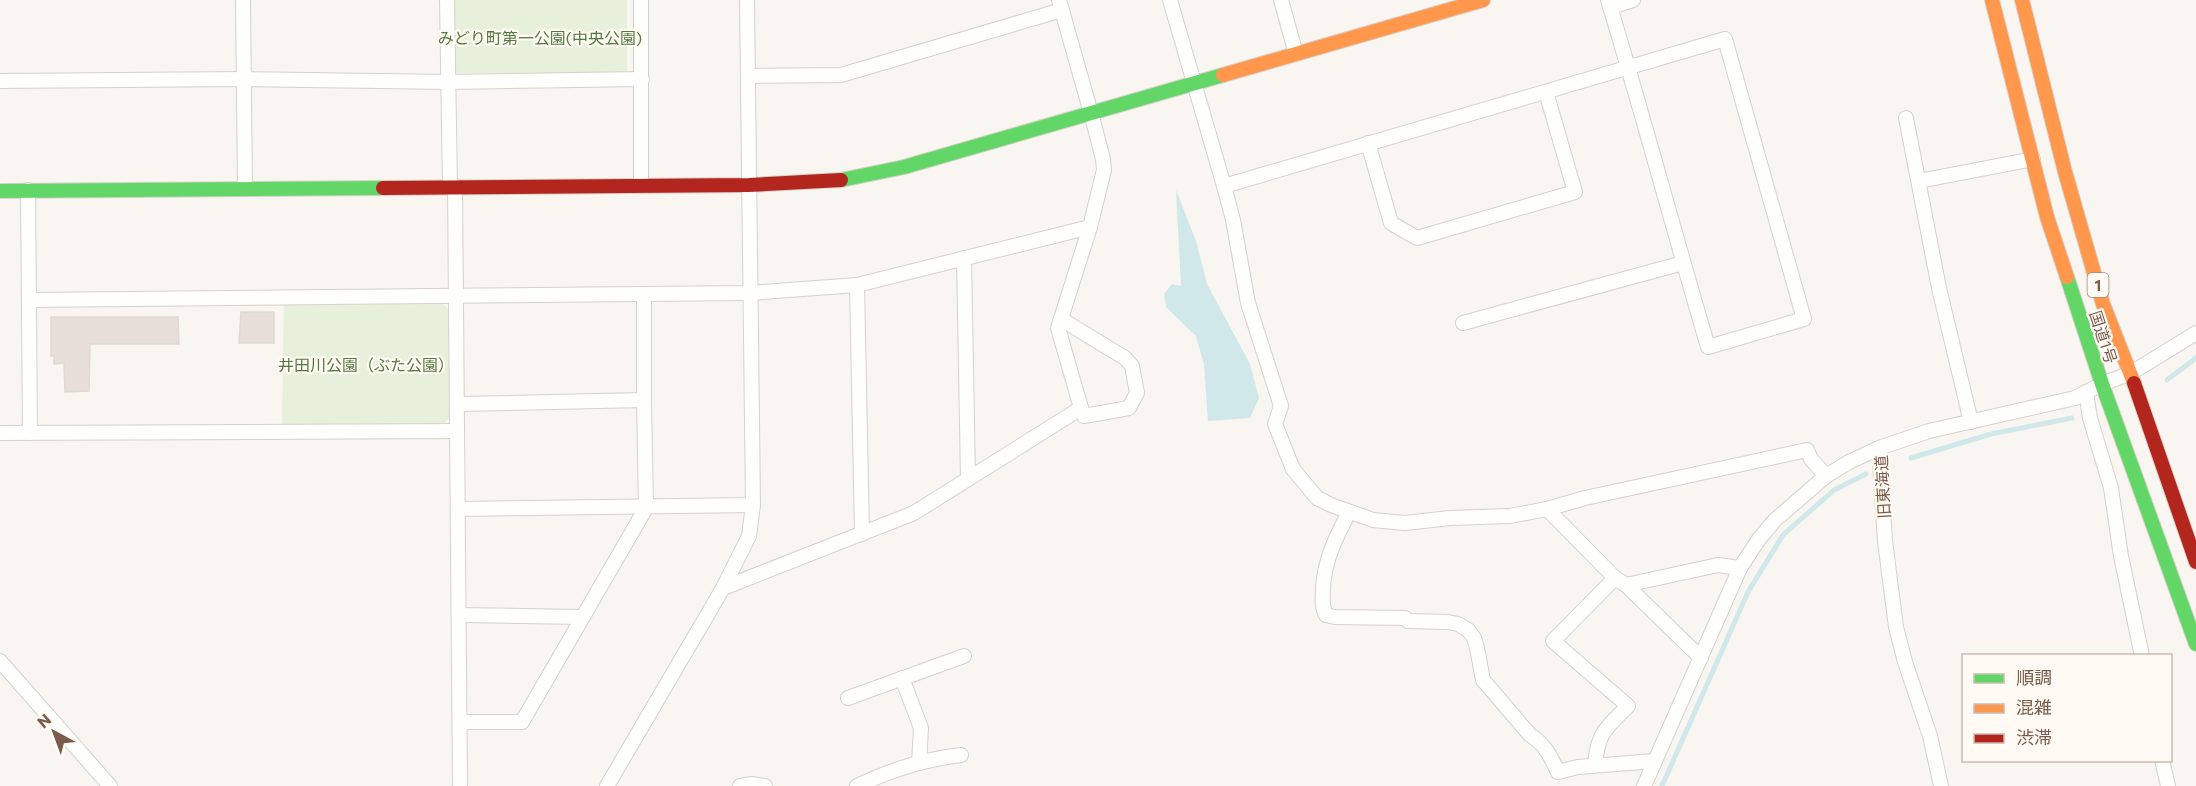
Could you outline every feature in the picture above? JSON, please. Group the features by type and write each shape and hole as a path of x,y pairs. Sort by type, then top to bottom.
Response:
{"main road":[{"path":"0,190 749,185 859,177 904,167 1483,0"},
{"name":"国道1号","path":"1992,0 2047,217 2102,384 2196,644"},
{"name":"国道1号","path":"2022,0 2103,304 2131,373 2196,562"}],"street":[{"path":"243,0 245,189"},
{"path":"447,0 447,73 453,186 458,404 460,786"},
{"path":"641,0 641,186"},
{"path":"607,786 723,588 749,536 753,505 747,0"},
{"path":"1170,0 1233,220 1248,303 1281,406 1275,424 1293,469 1317,498 1373,520 1405,523 1450,518 1510,516 1807,450 1810,459 1826,476"},
{"path":"1281,0 1296,54"},
{"path":"1224,186 1628,69 1725,39 1804,319 1708,347 1683,263 1628,69 1609,3 1633,0"},
{"path":"748,76 841,75 1060,5 1091,113 1104,170 1090,227 1058,328 1084,416 1129,408 1137,393 1132,366 1125,358 1061,319"},
{"path":"0,81 244,79 449,82 642,79"},
{"path":"1368,143 1391,223 1417,238 1440,232 1575,192 1546,92"},
{"path":"1906,117 1940,288 1971,422"},
{"path":"1919,181 2033,159"},
{"path":"28,190 30,433"},
{"path":"29,300 749,293 857,285 1090,227"},
{"path":"964,258 968,479"},
{"path":"1463,323 1683,263"},
{"path":"857,285 862,534"},
{"path":"460,722 522,722 646,508 644,295"},
{"name":"旧東海道","path":"1941,786 1930,736 1905,662 1896,627 1885,541 1879,448 1929,431 2074,399 2102,384 2131,373 2196,333"},
{"path":"2086,392 2090,418 2111,488 2121,556 2142,654"},
{"path":"458,404 644,400"},
{"path":"723,588 914,513 1081,408"},
{"path":"0,433 457,431"},
{"path":"1644,786 1740,568 1759,539 1775,520 1826,476 1879,448"},
{"path":"458,509 753,505"},
{"path":"1547,509 1701,658"},
{"path":"1349,512 1329,552 1324,573 1322,604 1326,615 1405,618 1408,621 1448,621 1468,630 1474,638 1483,680 1530,735 1549,752 1558,772 1595,765 1655,760"},
{"path":"1595,765 1597,743 1602,733 1628,706 1553,641 1620,581 1718,565 1740,568"},
{"path":"459,615 581,617"},
{"path":"848,698 964,656"},
{"path":"0,661 110,786"},
{"path":"902,678 921,728 919,762"},
{"path":"867,784 919,762 962,755"},
{"path":"2162,762 2168,786"},
{"path":"740,786 752,784 765,786"}],"green space":[{"name":"みどり町第一公園(中央公園)","path":"452,0 627,0 627,75 453,73"},
{"name":"井田川公園（ぶた公園）","path":"443,304 448,309 449,418 444,424 282,424 284,305"}],"water":[{"path":"1176,190 1196,241 1207,284 1250,364 1259,398 1250,418 1208,421 1204,364 1196,336 1166,307 1164,294 1172,284 1181,286"}],"building":[{"path":"241,312 274,312 274,343 239,343"},
{"path":"51,317 178,317 179,344 90,344 89,391 65,392 64,363 54,364 54,356 51,356"}],"waterway":[{"path":"2167,380 2196,358"},
{"path":"1911,458 1991,434 2072,418"},
{"path":"1662,786 1748,592 1783,535 1834,490 1866,474"}],"traffic: fast":[{"path":"841,180 904,167 1223,75"},
{"path":"0,191 383,188"},
{"path":"2067,277 2102,384 2196,644"}],"traffic: slow":[{"path":"1223,75 1483,0"},
{"path":"1992,0 2047,217 2067,277"},
{"path":"2022,0 2065,172 2103,304 2134,383"}],"traffic: jam":[{"path":"383,188 749,185 841,180"},
{"path":"2134,383 2196,562"}]}
